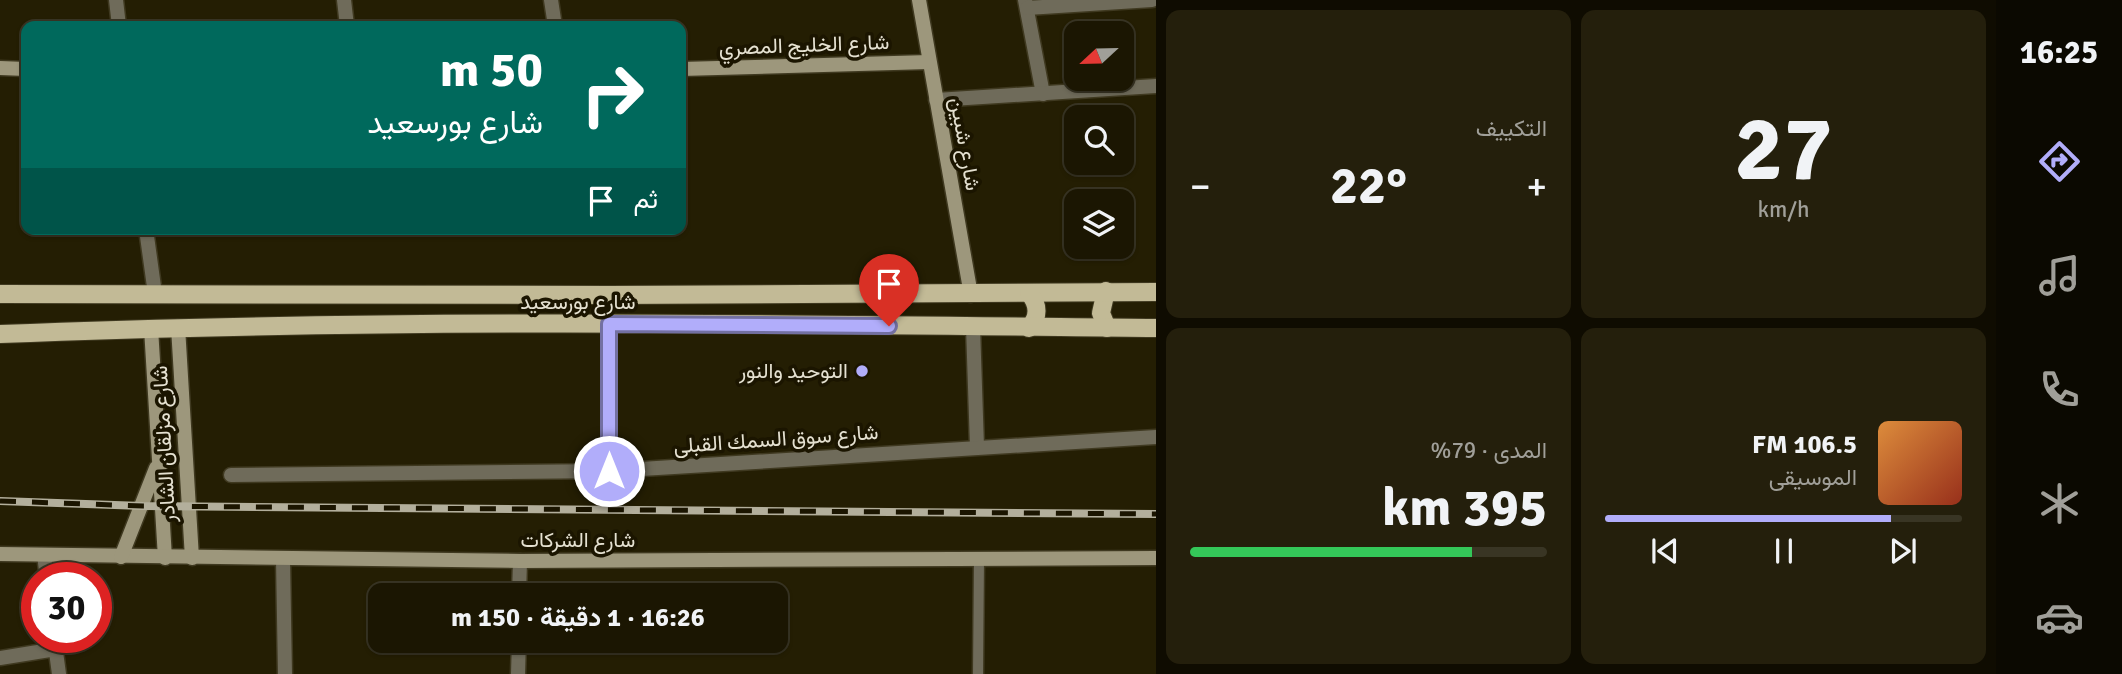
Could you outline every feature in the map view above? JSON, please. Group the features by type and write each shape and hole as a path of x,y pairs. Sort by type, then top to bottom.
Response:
{"main road":[{"path":"1106,291 1101,313 1107,328"},
{"name":"شارع بورسعيد","path":"0,294 971,295 1156,292"},
{"path":"1029,293 1034,299 1037,315 1029,328"},
{"name":"شارع بورسعيد","path":"0,334 178,327 609,324 1156,328"}],"street":[{"path":"116,0 118,21"},
{"path":"344,0 346,21"},
{"path":"551,0 554,21"},
{"name":"شارع شبين","path":"919,0 971,295"},
{"path":"1043,93 1026,4 1152,0"},
{"name":"شارع الخليج المصري","path":"686,69 929,62"},
{"path":"0,68 21,69"},
{"path":"936,100 1156,86"},
{"path":"147,235 155,294"},
{"path":"609,324 609,471"},
{"name":"شارع مزلقان الشادر","path":"178,327 192,558"},
{"path":"973,327 977,447"},
{"name":"شارع مزلقان الشادر","path":"151,328 165,558"},
{"path":"156,406 183,406"},
{"name":"شارع سوق السمك القبلى","path":"231,475 609,471 1156,437"},
{"path":"121,557 159,457"},
{"name":"شارع الشركات","path":"0,554 283,560 520,561 1156,558"},
{"path":"44,555 45,562"},
{"path":"283,560 285,674"},
{"path":"519,583 520,561"},
{"path":"0,658 21,652"},
{"path":"56,653 59,674"},
{"path":"518,674 519,653"}],"lane":[{"path":"978,674 979,559"}],"railway":[{"path":"0,501 143,506 1156,514"}],"place":[{"name":"التوحيد والنور","path":"862,371"}],"route":[{"path":"609,471 609,324 889,326"}]}
